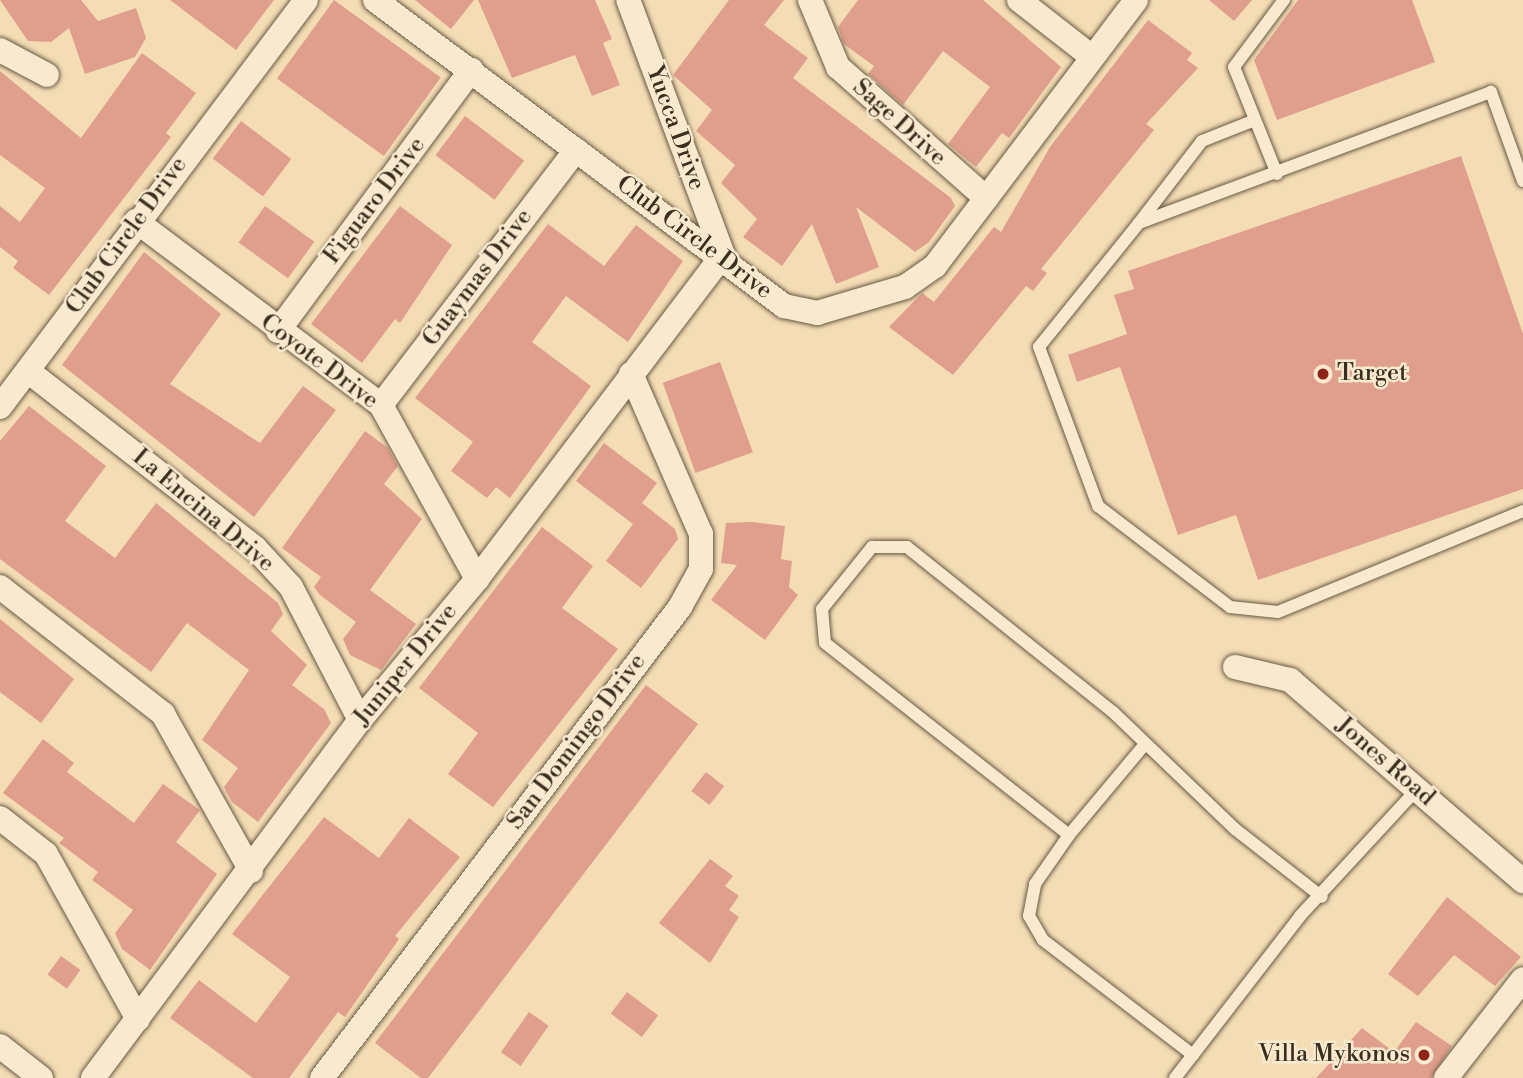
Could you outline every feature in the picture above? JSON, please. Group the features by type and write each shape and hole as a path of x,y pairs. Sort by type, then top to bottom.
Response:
{"street":[{"name":"Club Circle Drive","path":"0,407 136,221 306,0"},
{"name":"Club Circle Drive","path":"375,0 576,150 723,255 784,306 817,313 915,280 935,266 1136,0"},
{"name":"Yucca Drive","path":"628,0 723,255"},
{"name":"Sage Drive","path":"810,0 838,67 986,198"},
{"path":"1019,0 1092,57"},
{"path":"0,50 47,75"},
{"name":"Figuaro Drive","path":"278,331 471,71"},
{"name":"Guaymas Drive","path":"381,405 576,150"},
{"name":"Coyote Drive","path":"136,221 278,331 381,405 477,579"},
{"name":"Juniper Drive","path":"93,1078 251,871 360,720 477,579 723,255"},
{"name":"La Encina Drive","path":"28,371 273,567 291,587 360,720"},
{"name":"San Domingo Drive","path":"322,1078 680,607 701,569 701,534 631,374"},
{"path":"0,587 163,714 251,871"},
{"name":"Jones Road","path":"1235,667 1290,680 1523,881"},
{"path":"0,818 46,854 138,1019"},
{"path":"1446,1078 1523,979"},
{"path":"0,1046 41,1078"}],"lane":[{"path":"1277,174 1234,67 1284,0"},
{"path":"1139,223 1277,174 1491,92 1523,181"},
{"path":"1255,120 1202,141 1040,347 1098,506 1230,607 1278,612 1523,511"},
{"path":"1069,835 825,643 822,609 872,547 907,547 1145,744 1235,829 1322,897"},
{"path":"1145,744 1069,835 1035,884 1029,916 1043,940 1193,1055"},
{"path":"1175,1078 1300,916 1322,897 1417,789"}],"building":[{"path":"0,0 81,0 98,21 136,8 146,38 135,57 85,74 69,28 51,42 28,41"},
{"path":"170,0 274,0 236,50"},
{"path":"334,0 441,78 384,156 277,78"},
{"path":"415,0 474,0 451,29"},
{"path":"478,0 595,0 612,39 603,43 620,85 592,96 575,55 512,78"},
{"path":"729,0 784,0 764,25 808,58 793,78 951,198 955,206 929,242 915,252 856,207 879,267 836,284 812,224 782,266 743,237 757,219 721,183 735,165 696,131 712,110 673,75"},
{"path":"858,0 983,0 1061,67 1009,138 1002,133 976,167 948,144 990,87 943,51 903,105 868,74 874,66 844,44 838,27"},
{"path":"1209,0 1252,0 1234,21"},
{"path":"1298,0 1412,0 1435,62 1277,120 1254,60"},
{"path":"1148,20 1192,53 1187,60 1198,68 1146,124 1154,130 1041,269 1047,273 1033,291 1026,286 953,375 889,327 922,293 934,302 994,227 1001,232 1050,147"},
{"path":"142,53 196,93 166,133 171,137 49,295 13,268 18,261 0,247 0,206 20,222 45,188 0,155 0,71 81,138"},
{"path":"465,116 524,161 495,200 436,155"},
{"path":"241,121 291,159 263,196 213,159"},
{"name":"Target","path":"1461,156 1523,334 1523,489 1258,580 1236,515 1178,535 1120,367 1077,382 1068,355 1127,334 1114,295 1134,289 1128,271"},
{"path":"265,206 314,242 288,278 239,242"},
{"path":"400,206 452,245 400,323 395,319 362,363 311,324"},
{"path":"548,224 604,266 636,225 683,261 628,342 566,296 532,342 591,386 510,498 496,487 487,498 451,471 473,442 415,398"},
{"path":"144,252 221,314 170,384 260,443 303,386 336,410 254,517 62,365"},
{"path":"720,362 753,452 696,473 663,383"},
{"path":"29,406 106,466 65,521 115,558 156,503 278,603 283,614 271,631 307,665 292,685 324,709 331,723 258,822 232,802 224,787 238,768 202,740 249,670 187,623 151,672 0,559 0,441"},
{"path":"365,431 388,448 398,466 384,484 422,519 370,590 416,624 381,670 350,655 343,639 356,622 320,595 314,587 321,577 282,548"},
{"path":"604,443 657,483 642,503 675,529 678,539 641,588 606,561 633,524 576,481"},
{"path":"752,522 785,526 781,559 792,561 789,587 798,595 765,640 711,600 737,565 721,563 726,523"},
{"path":"542,527 593,566 562,608 618,649 493,807 448,774 478,733 419,688"},
{"path":"0,619 74,679 41,723 0,692"},
{"path":"646,685 698,724 428,1078 421,1078 375,1043"},
{"path":"43,739 74,763 67,772 134,823 163,784 200,810 176,842 217,874 150,970 122,949 115,933 133,910 92,880 98,872 59,843 64,838 3,793"},
{"path":"706,772 724,786 709,805 691,791"},
{"path":"324,817 379,858 409,818 460,857 395,936 399,939 345,1017 338,1012 289,1078 253,1078 170,1018 199,980 256,1023 290,977 232,934"},
{"path":"710,859 733,876 725,886 739,896 729,910 739,917 710,963 659,923"},
{"path":"1447,897 1521,957 1495,986 1454,955 1418,996 1388,974"},
{"path":"61,956 80,970 67,989 47,975"},
{"path":"627,992 658,1015 642,1037 611,1014"},
{"path":"529,1012 549,1026 521,1066 501,1052"},
{"path":"1416,1022 1452,1046 1431,1078 1316,1078 1362,1028 1394,1052"}],"place":[{"name":"Target","path":"1323,374"},
{"name":"Villa Mykonos","path":"1424,1055"}]}
